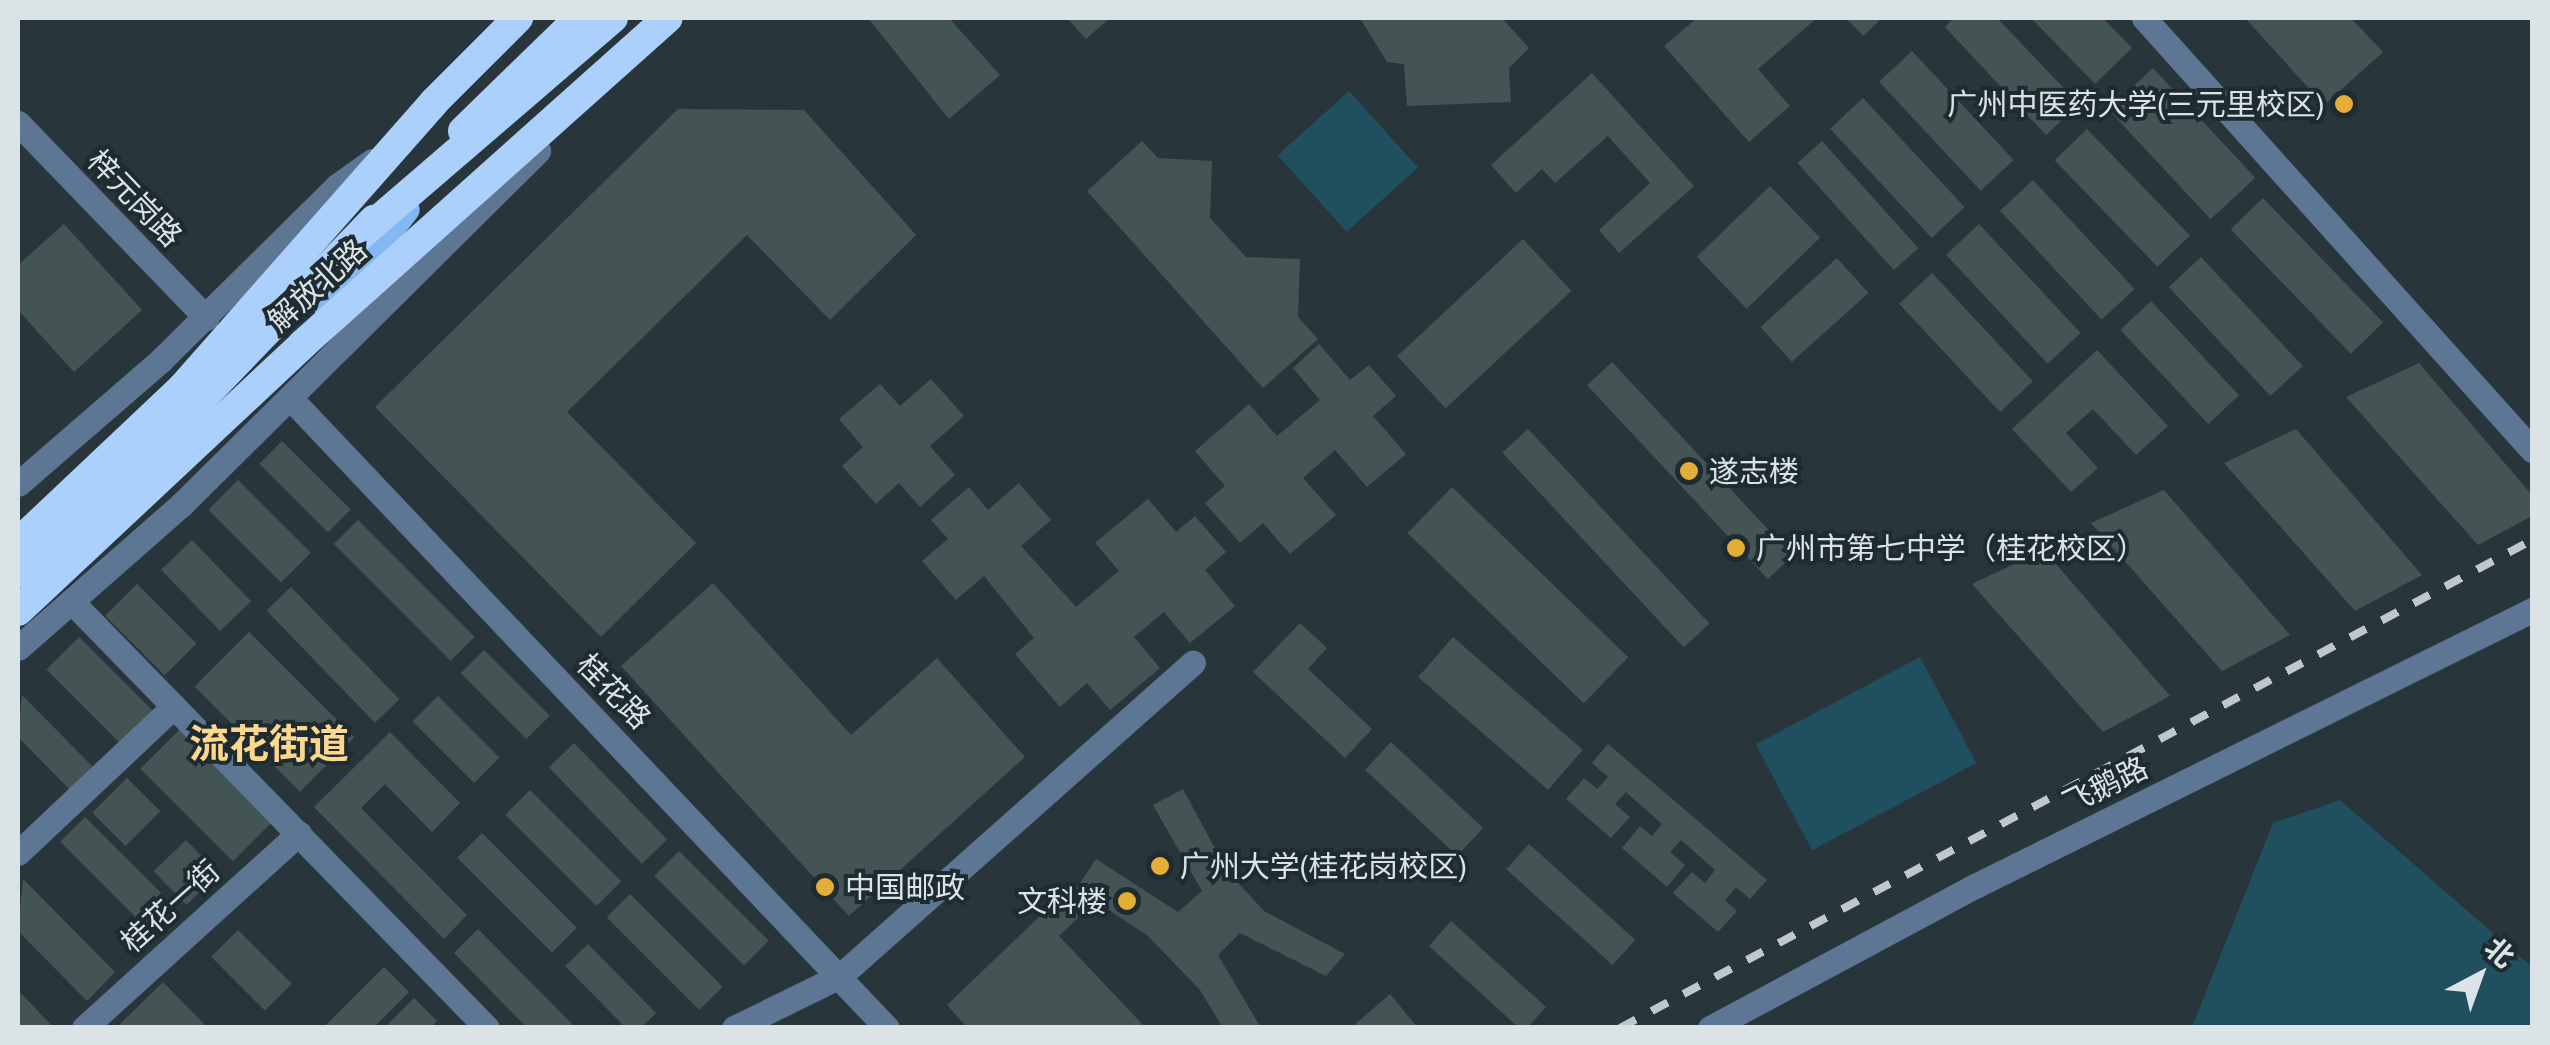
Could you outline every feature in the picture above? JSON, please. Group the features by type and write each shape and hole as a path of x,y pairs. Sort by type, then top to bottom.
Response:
{"highway":[{"name":"解放北路","path":"18,543 183,386 391,150 518,18"},
{"path":"18,573 161,442 356,239 580,18"},
{"path":"356,239 613,18"},
{"name":"解放北路","path":"18,611 302,344 670,18"}],"main road":[{"path":"302,344 438,175 602,18"}],"street":[{"path":"18,648 73,603 292,400 670,18"},
{"path":"2144,18 2532,450"},
{"name":"梓元岗路","path":"18,123 206,318"},
{"path":"18,484 206,318 337,186 391,150"},
{"name":"桂花路","path":"292,400 888,1028"},
{"path":"73,603 487,1028"},
{"name":"飞鹅路","path":"1710,1028 1976,886 2532,610"},
{"path":"734,1028 840,976 1192,663"},
{"path":"18,853 174,706"},
{"name":"桂花一街","path":"84,1028 299,834"}],"shaded area":[{"path":"1349,91 1418,168 1347,232 1278,155"},
{"path":"1920,657 1976,763 1812,850 1756,744"},
{"path":"2340,800 2532,967 2532,1027 2192,1027 2273,823"}],"building":[{"path":"868,18 949,18 1000,75 949,119"},
{"path":"1067,18 1110,18 1086,39"},
{"path":"1360,18 1502,18 1529,48 1509,68 1511,102 1407,106 1404,64 1387,62"},
{"path":"1697,18 1817,18 1758,69 1790,106 1749,142 1664,46"},
{"path":"1846,18 1875,18 1879,21 1863,36"},
{"path":"1954,18 1997,18 2079,104 2046,135 1945,27"},
{"path":"2031,18 2103,18 2132,48 2095,84"},
{"path":"2245,18 2351,18 2383,52 2324,105"},
{"path":"1912,51 2014,160 1981,191 1879,82"},
{"path":"2153,68 2255,178 2211,219 2108,110"},
{"path":"1592,73 1694,186 1619,253 1599,230 1650,183 1608,136 1555,183 1542,169 1516,193 1491,165"},
{"path":"1863,98 1965,207 1932,238 1830,129"},
{"path":"678,109 804,110 916,235 830,320 747,235 567,412 696,543 601,637 375,407"},
{"path":"2087,129 2190,235 2157,267 2055,160"},
{"path":"1142,141 1158,158 1212,161 1210,218 1246,257 1300,259 1298,317 1318,339 1263,388 1087,191"},
{"path":"1822,141 1918,248 1894,270 1797,163"},
{"path":"2033,180 2135,289 2102,320 2000,211"},
{"path":"1770,186 1820,238 1747,309 1697,257"},
{"path":"2263,198 2383,322 2351,354 2231,229"},
{"path":"64,224 142,310 74,372 18,310 18,265"},
{"path":"1979,224 2081,333 2048,364 1946,255"},
{"path":"1523,239 1571,291 1446,408 1397,356"},
{"path":"2201,257 2303,366 2270,396 2169,287"},
{"path":"1837,258 1868,293 1792,362 1760,327"},
{"path":"1932,273 2033,381 2000,412 1899,304"},
{"path":"2151,301 2239,395 2208,424 2120,330"},
{"path":"1319,344 1350,380 1369,365 1396,396 1373,416 1406,454 1367,487 1335,450 1303,478 1336,515 1290,554 1263,523 1240,543 1205,503 1225,486 1195,451 1249,404 1277,436 1320,400 1293,368"},
{"path":"2097,350 2168,426 2136,455 2093,409 2066,433 2098,468 2071,492 2012,429"},
{"name":"遂志楼","path":"1612,362 1793,556 1768,579 1587,385"},
{"path":"2419,363 2532,495 2532,516 2478,545 2346,397"},
{"path":"931,379 964,416 930,446 955,475 920,507 899,483 876,504 842,466 863,447 839,419 880,384 900,406"},
{"path":"1528,429 1709,624 1684,647 1502,453"},
{"path":"2296,429 2422,575 2355,611 2224,463"},
{"path":"282,441 351,510 328,532 259,464"},
{"path":"238,480 311,553 281,583 208,510"},
{"path":"1019,483 1051,520 1021,546 1076,607 1119,571 1095,543 1148,499 1176,532 1195,516 1226,552 1205,570 1235,606 1190,643 1164,612 1134,637 1160,668 1110,710 1087,683 1060,707 1015,654 1034,638 984,576 956,600 922,561 948,539 931,520 969,487 988,510"},
{"path":"1452,487 1628,657 1584,703 1408,533"},
{"path":"2164,490 2290,635 2222,671 2091,523"},
{"path":"358,520 475,637 451,661 334,544"},
{"path":"192,540 251,601 220,631 161,570"},
{"path":"2044,550 2170,696 2103,732 1972,584"},
{"path":"713,583 851,735 937,658 1025,757 849,916 621,666"},
{"path":"137,584 196,643 165,675 105,616"},
{"path":"291,587 399,699 375,723 267,611"},
{"path":"1300,623 1327,648 1308,669 1372,729 1345,758 1253,672"},
{"path":"249,632 354,737 300,792 195,686"},
{"path":"79,637 157,715 124,747 46,670"},
{"path":"1453,637 1583,750 1548,790 1418,677"},
{"path":"484,650 550,716 526,739 461,673"},
{"path":"22,695 95,769 72,792 18,737"},
{"path":"438,696 500,758 474,783 413,721"},
{"path":"182,727 275,820 233,861 140,769"},
{"path":"390,732 460,803 432,832 385,784 361,808 467,915 444,939 314,807"},
{"path":"1391,742 1483,828 1457,856 1365,770"},
{"path":"574,743 667,839 642,864 549,767"},
{"path":"1608,744 1767,880 1750,899 1736,887 1725,900 1737,911 1718,932 1673,893 1692,872 1705,883 1715,870 1681,840 1670,852 1685,865 1667,887 1622,848 1640,826 1652,836 1662,824 1626,792 1615,804 1630,817 1611,838 1566,799 1584,778 1597,789 1608,777 1592,763"},
{"path":"127,778 160,811 126,846 92,813"},
{"name":"文科楼","path":"1183,789 1227,871 1264,911 1345,954 1326,976 1240,933 1218,955 1261,1028 1223,1028 1200,990 1147,935 1076,889 1096,859 1178,912 1202,891 1153,805"},
{"path":"530,790 621,881 596,906 505,815"},
{"path":"85,817 178,910 154,935 60,842"},
{"path":"482,833 577,928 552,953 457,858"},
{"path":"186,840 219,874 186,905 154,871"},
{"path":"1529,844 1635,940 1613,965 1506,869"},
{"path":"679,851 769,941 744,966 654,876"},
{"path":"23,879 115,972 87,1001 18,931"},
{"path":"1066,891 1085,911 1059,936 1146,1028 968,1028 947,1005"},
{"path":"630,894 723,987 699,1010 607,917"},
{"path":"1451,921 1546,1007 1527,1028 1519,1028 1429,946"},
{"path":"478,929 576,1028 527,1028 454,953"},
{"path":"238,930 292,984 265,1011 211,957"},
{"path":"588,944 656,1013 641,1028 626,1028 565,966"},
{"path":"384,967 409,992 373,1028 323,1028"},
{"path":"163,982 208,1028 116,1028"},
{"path":"18,990 54,1028 18,1028"},
{"path":"1390,994 1418,1028 1351,1028"},
{"path":"414,998 437,1021 430,1028 384,1028"}],"railway":[{"path":"1620,1028 2532,540"}],"place":[{"name":"广州中医药大学(三元里校区)","path":"2344,104"},
{"name":"遂志楼","path":"1689,471"},
{"name":"广州市第七中学（桂花校区）","path":"1736,548"},
{"name":"广州大学(桂花岗校区)","path":"1160,866"},
{"name":"中国邮政","path":"825,887"},
{"name":"文科楼","path":"1127,901"}],"district":[{"name":"流花街道","path":"269,744"}]}
